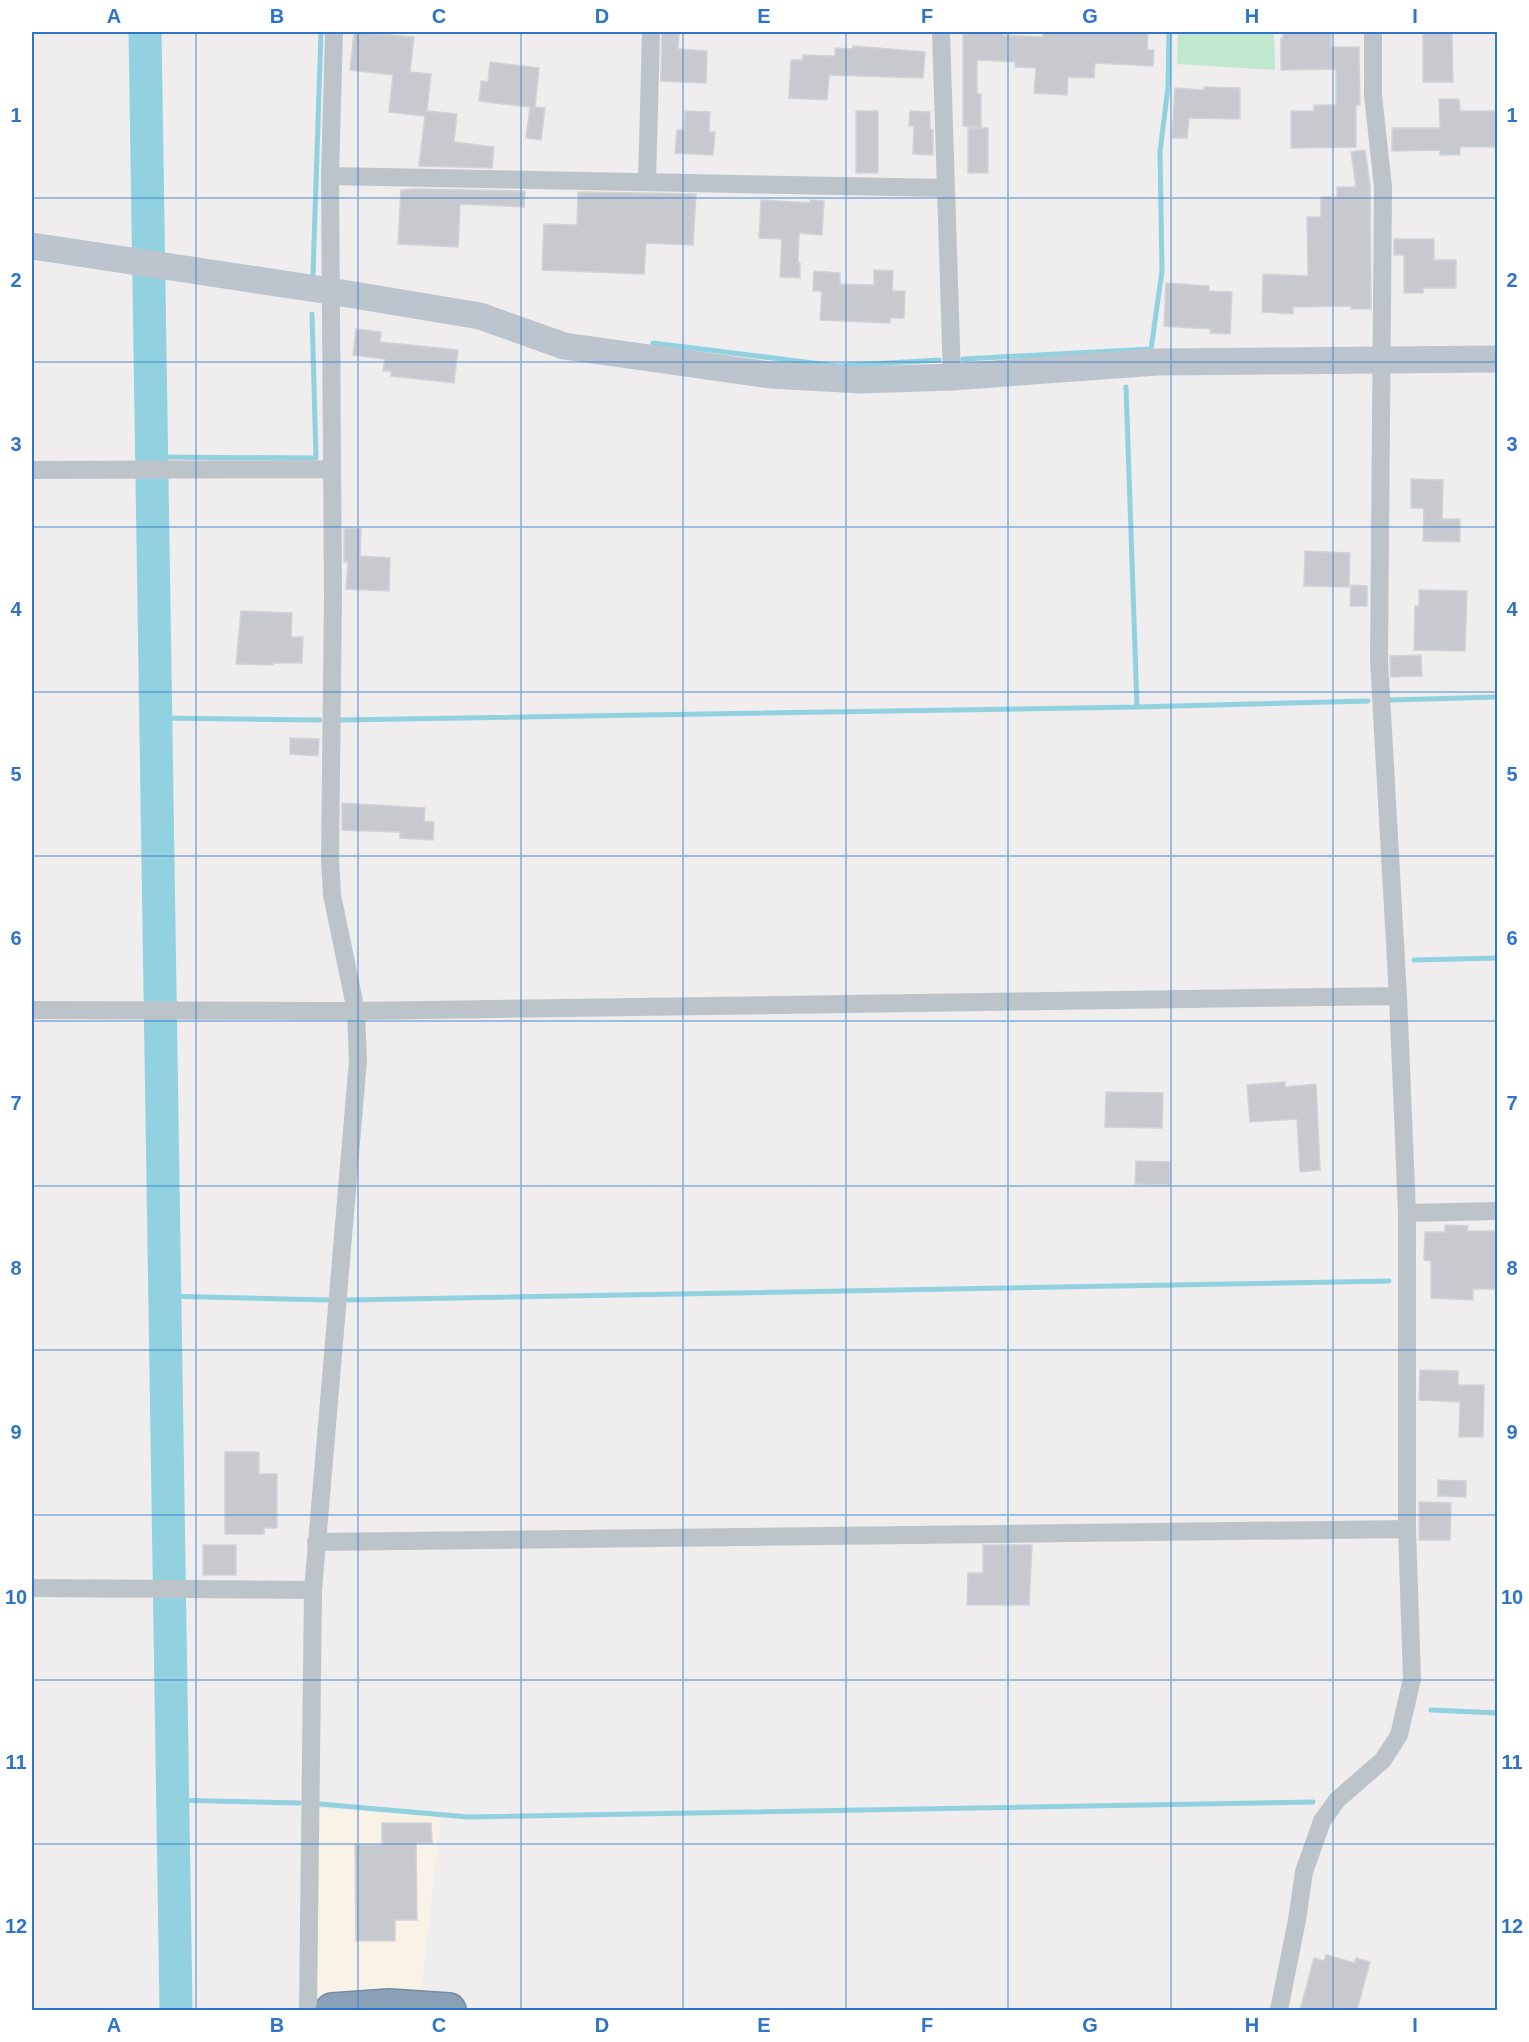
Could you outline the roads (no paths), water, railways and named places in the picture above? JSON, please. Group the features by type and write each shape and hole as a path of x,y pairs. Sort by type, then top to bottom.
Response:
{"highway":[{"path":"332,2010 389,2006 449,2010"}],"street":[{"path":"308,2010 313,1590 358,1060 356,1011 332,895 330,860 333,596 330,176 334,32"},
{"path":"647,182 651,32"},
{"path":"941,32 952,376"},
{"path":"1279,2010 1304,1872 1322,1821 1337,1800 1383,1760 1399,1735 1412,1679 1407,1529 1407,1213 1398,996 1379,660 1383,187 1373,95 1373,32"},
{"path":"330,176 945,189"},
{"path":"32,246 480,316 564,346 770,375 861,380 1157,362 1497,359"},
{"path":"32,470 332,469"},
{"path":"32,1010 356,1011 1398,996"},
{"path":"1407,1213 1497,1211"},
{"path":"316,1542 1407,1529"},
{"path":"32,1588 313,1590"}],"waterway":[{"path":"145,32 176,2010"},
{"path":"313,274 321,32"},
{"path":"963,359 1151,349 1162,271 1160,152 1168,87 1169,32"},
{"path":"152,457 316,458 312,314"},
{"path":"653,343 837,366 939,360"},
{"path":"1126,387 1137,707"},
{"path":"1390,700 1498,697"},
{"path":"340,720 1368,701"},
{"path":"155,718 320,720"},
{"path":"1414,960 1498,958"},
{"path":"348,1300 1389,1281"},
{"path":"164,1296 328,1300"},
{"path":"1431,1710 1498,1713"},
{"path":"172,1800 299,1803"},
{"path":"320,1804 468,1817 1313,1802"}]}
